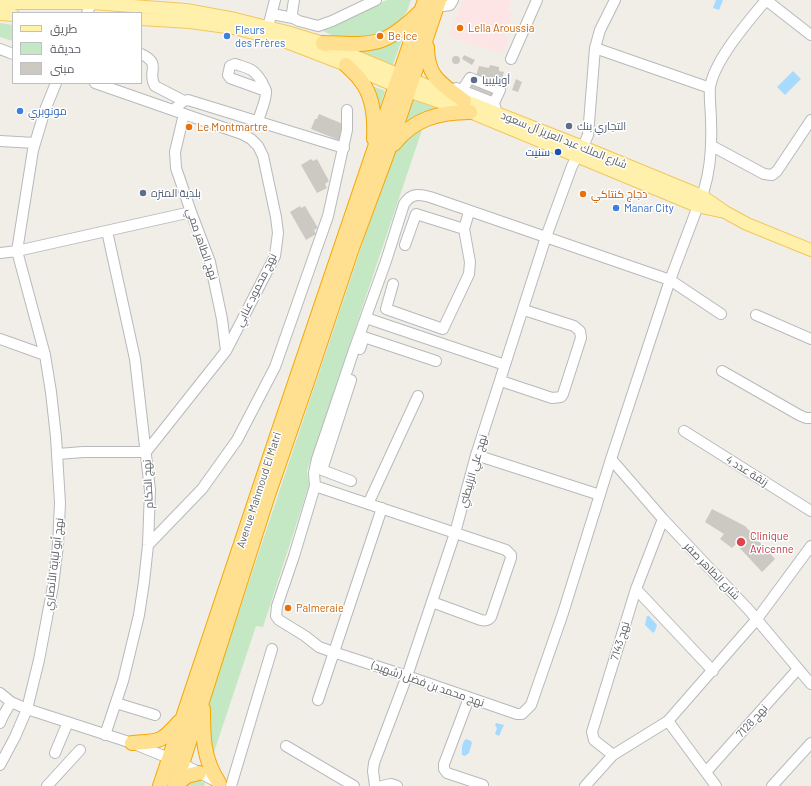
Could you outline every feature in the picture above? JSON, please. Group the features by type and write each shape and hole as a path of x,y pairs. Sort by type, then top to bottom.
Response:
{"highway":[{"path":"388,151 404,132 414,125 446,113 462,97 441,83 430,70 427,60 427,41 431,4"},
{"path":"323,43 371,43 389,38 431,4"},
{"path":"404,83 431,4"},
{"path":"404,83 427,41"},
{"path":"346,65 361,81 370,99 374,124 374,152"},
{"name":"Avenue Mahmoud El Matri","path":"160,786 175,760 204,692 269,494 343,277 388,151 404,83"},
{"name":"Avenue Mahmoud El Matri","path":"175,786 175,760 183,717 359,194 374,152 404,83"},
{"path":"204,692 203,726 206,757 209,767 225,785"},
{"path":"132,743 161,739 166,736 183,717"},
{"path":"175,786 187,776 199,773"}],"main road":[{"path":"43,3 60,0"},
{"path":"134,0 151,7"},
{"path":"0,4 43,3 91,6 151,7 199,12 268,27 323,43 404,83"},
{"path":"0,14 12,15"},
{"path":"142,19 190,22 234,28 280,40 346,65 404,83"},
{"name":"شارع الملك عبد العزيز آل سعود","path":"404,83 462,97 495,109 580,151"},
{"name":"شارع الملك عبد العزيز آل سعود","path":"462,97 580,151 700,201 747,224 811,250"}],"street":[{"path":"268,27 275,0"},
{"path":"294,0 292,13 294,18"},
{"path":"272,14 294,18 299,22 312,25 322,25 376,0"},
{"path":"431,4 450,5 453,0"},
{"path":"511,59 537,0"},
{"name":"نهج علي الزليطني","path":"375,786 373,771 374,763 407,676 455,533 476,455 524,310 546,237 567,180 588,135 595,48 600,30 615,0"},
{"path":"476,455 600,495 670,280 707,180 712,146 710,88 719,64 747,23 766,0 811,35"},
{"path":"595,48 710,88"},
{"path":"0,50 12,54"},
{"path":"142,55 150,59 153,63 153,82 155,86 184,101 188,100 344,148"},
{"path":"462,97 470,78 500,90 495,109"},
{"path":"17,251 35,143 45,110 56,84"},
{"path":"98,84 184,114"},
{"path":"258,121 266,91"},
{"path":"173,110 184,101"},
{"path":"148,545 202,489 237,440 275,367 328,216 344,148 347,130 347,110"},
{"name":"نهج محمود عنابي","path":"146,452 226,351 272,261 277,246 278,233 276,217 263,156 258,146 251,139 184,114"},
{"name":"نهج الطاهر ممي","path":"184,114 175,152 179,177 210,262 222,320 226,351"},
{"path":"712,146 764,174 772,175 777,171 811,120"},
{"path":"0,141 35,143"},
{"path":"432,602 484,621 489,619 491,617 511,555 506,550 315,486 314,473 317,459 354,350 404,204 408,198 411,196 423,195 670,280 721,314"},
{"path":"0,253 17,251 191,212"},
{"path":"393,284 386,309 443,329 469,274 470,262 464,229 469,212"},
{"path":"405,245 416,214 464,229"},
{"name":"نهج الحكام","path":"105,734 116,703 132,647 139,615 148,545 150,490 135,359 107,231"},
{"name":"نهج أبو لبابة الأنصاري","path":"0,765 15,737 27,709 53,586 58,545 60,510 58,454 52,399 44,355 17,251"},
{"path":"501,380 556,398 561,397 566,387 582,338 580,331 574,326 524,310"},
{"path":"756,315 811,338"},
{"path":"366,318 505,365"},
{"path":"397,348 403,331"},
{"path":"350,481 322,470 364,337 436,361"},
{"path":"0,339 44,355"},
{"path":"722,370 799,415 811,418"},
{"path":"368,504 418,396"},
{"name":"زنقة عدد 4","path":"684,432 811,511"},
{"path":"58,454 83,452 146,452"},
{"name":"شارع الطاهر صفر","path":"611,459 662,519 757,619 811,684"},
{"name":"نهج محمد بن فضل (شهيد)","path":"315,486 276,611 276,616 279,620 305,636 319,647 516,714 522,714 531,705 536,693 600,495"},
{"path":"318,700 382,508"},
{"name":"نهج 7143","path":"613,755 594,740 592,732 636,589 662,519"},
{"path":"585,786 613,755 668,721 757,619 811,546"},
{"path":"636,589 712,671"},
{"path":"0,693 11,702 27,709 132,743 175,760 225,785 272,649"},
{"name":"نهج 7128","path":"710,781 798,669"},
{"path":"469,698 444,764 444,769 447,773 483,785"},
{"path":"0,723 11,702"},
{"path":"116,703 155,715"},
{"path":"668,721 710,781"},
{"path":"55,753 68,722"},
{"path":"772,786 811,743"},
{"path":"286,746 354,786"},
{"path":"47,786 80,750"},
{"path":"382,786 391,784 397,786"}],"shaded area":[{"path":"463,0 512,0 508,10 513,13 504,36 509,38 502,54 449,36"}],"green space":[{"path":"387,0 411,0 407,11 399,22 370,39 336,37 323,31"},
{"path":"0,23 12,25 12,41 0,37"},
{"path":"404,34 392,67 354,52 379,48"},
{"path":"363,82 385,91 377,116"},
{"path":"411,99 441,110 422,130 307,471 309,485 263,627 256,626 211,761 207,713 213,689"},
{"path":"193,777 205,783 204,786 181,786"}],"water":[{"path":"716,0 723,0 719,10 713,8"},
{"path":"793,71 801,79 785,95 777,87"},
{"path":"647,616 649,616 657,625 653,633 645,625"},
{"path":"496,723 504,725 499,736 495,734 497,728 495,725"},
{"path":"466,739 472,743 469,753 465,756 462,755 462,749 463,742"}],"building":[{"path":"464,55 475,60 472,65 462,59"},
{"path":"454,56 458,56 460,60 458,64 454,64 452,62 452,58"},
{"path":"490,65 499,67 499,71 504,72 500,85 476,76 479,66 489,68"},
{"path":"516,79 522,82 518,92 512,90"},
{"path":"473,82 496,91 493,100 470,90"},
{"path":"319,114 343,124 341,129 345,130 341,141 311,129"},
{"path":"311,159 313,161 317,159 329,181 325,184 327,188 317,193 301,165"},
{"path":"300,206 301,208 305,206 318,228 314,230 316,234 306,240 290,212"},
{"name":"Clinique Avicenne","path":"712,509 745,526 775,559 762,572 736,544 732,548 720,539 724,534 705,522"}],"place":[{"name":"Lella Aroussia","path":"460,28"},
{"name":"Fleurs des Frères","path":"227,36"},
{"name":"Be ice","path":"380,36"},
{"name":"أويليبيا","path":"474,80"},
{"name":"مونوبري","path":"20,111"},
{"name":"التجاري بنك","path":"569,126"},
{"name":"Le Montmartre","path":"189,127"},
{"name":"سنيت","path":"558,152"},
{"name":"بلدية المنزه","path":"143,193"},
{"name":"دجاج كنتاكي","path":"583,194"},
{"name":"Manar City","path":"616,208"},
{"name":"Clinique Avicenne","path":"741,542"},
{"name":"Palmeraie","path":"288,608"}]}
